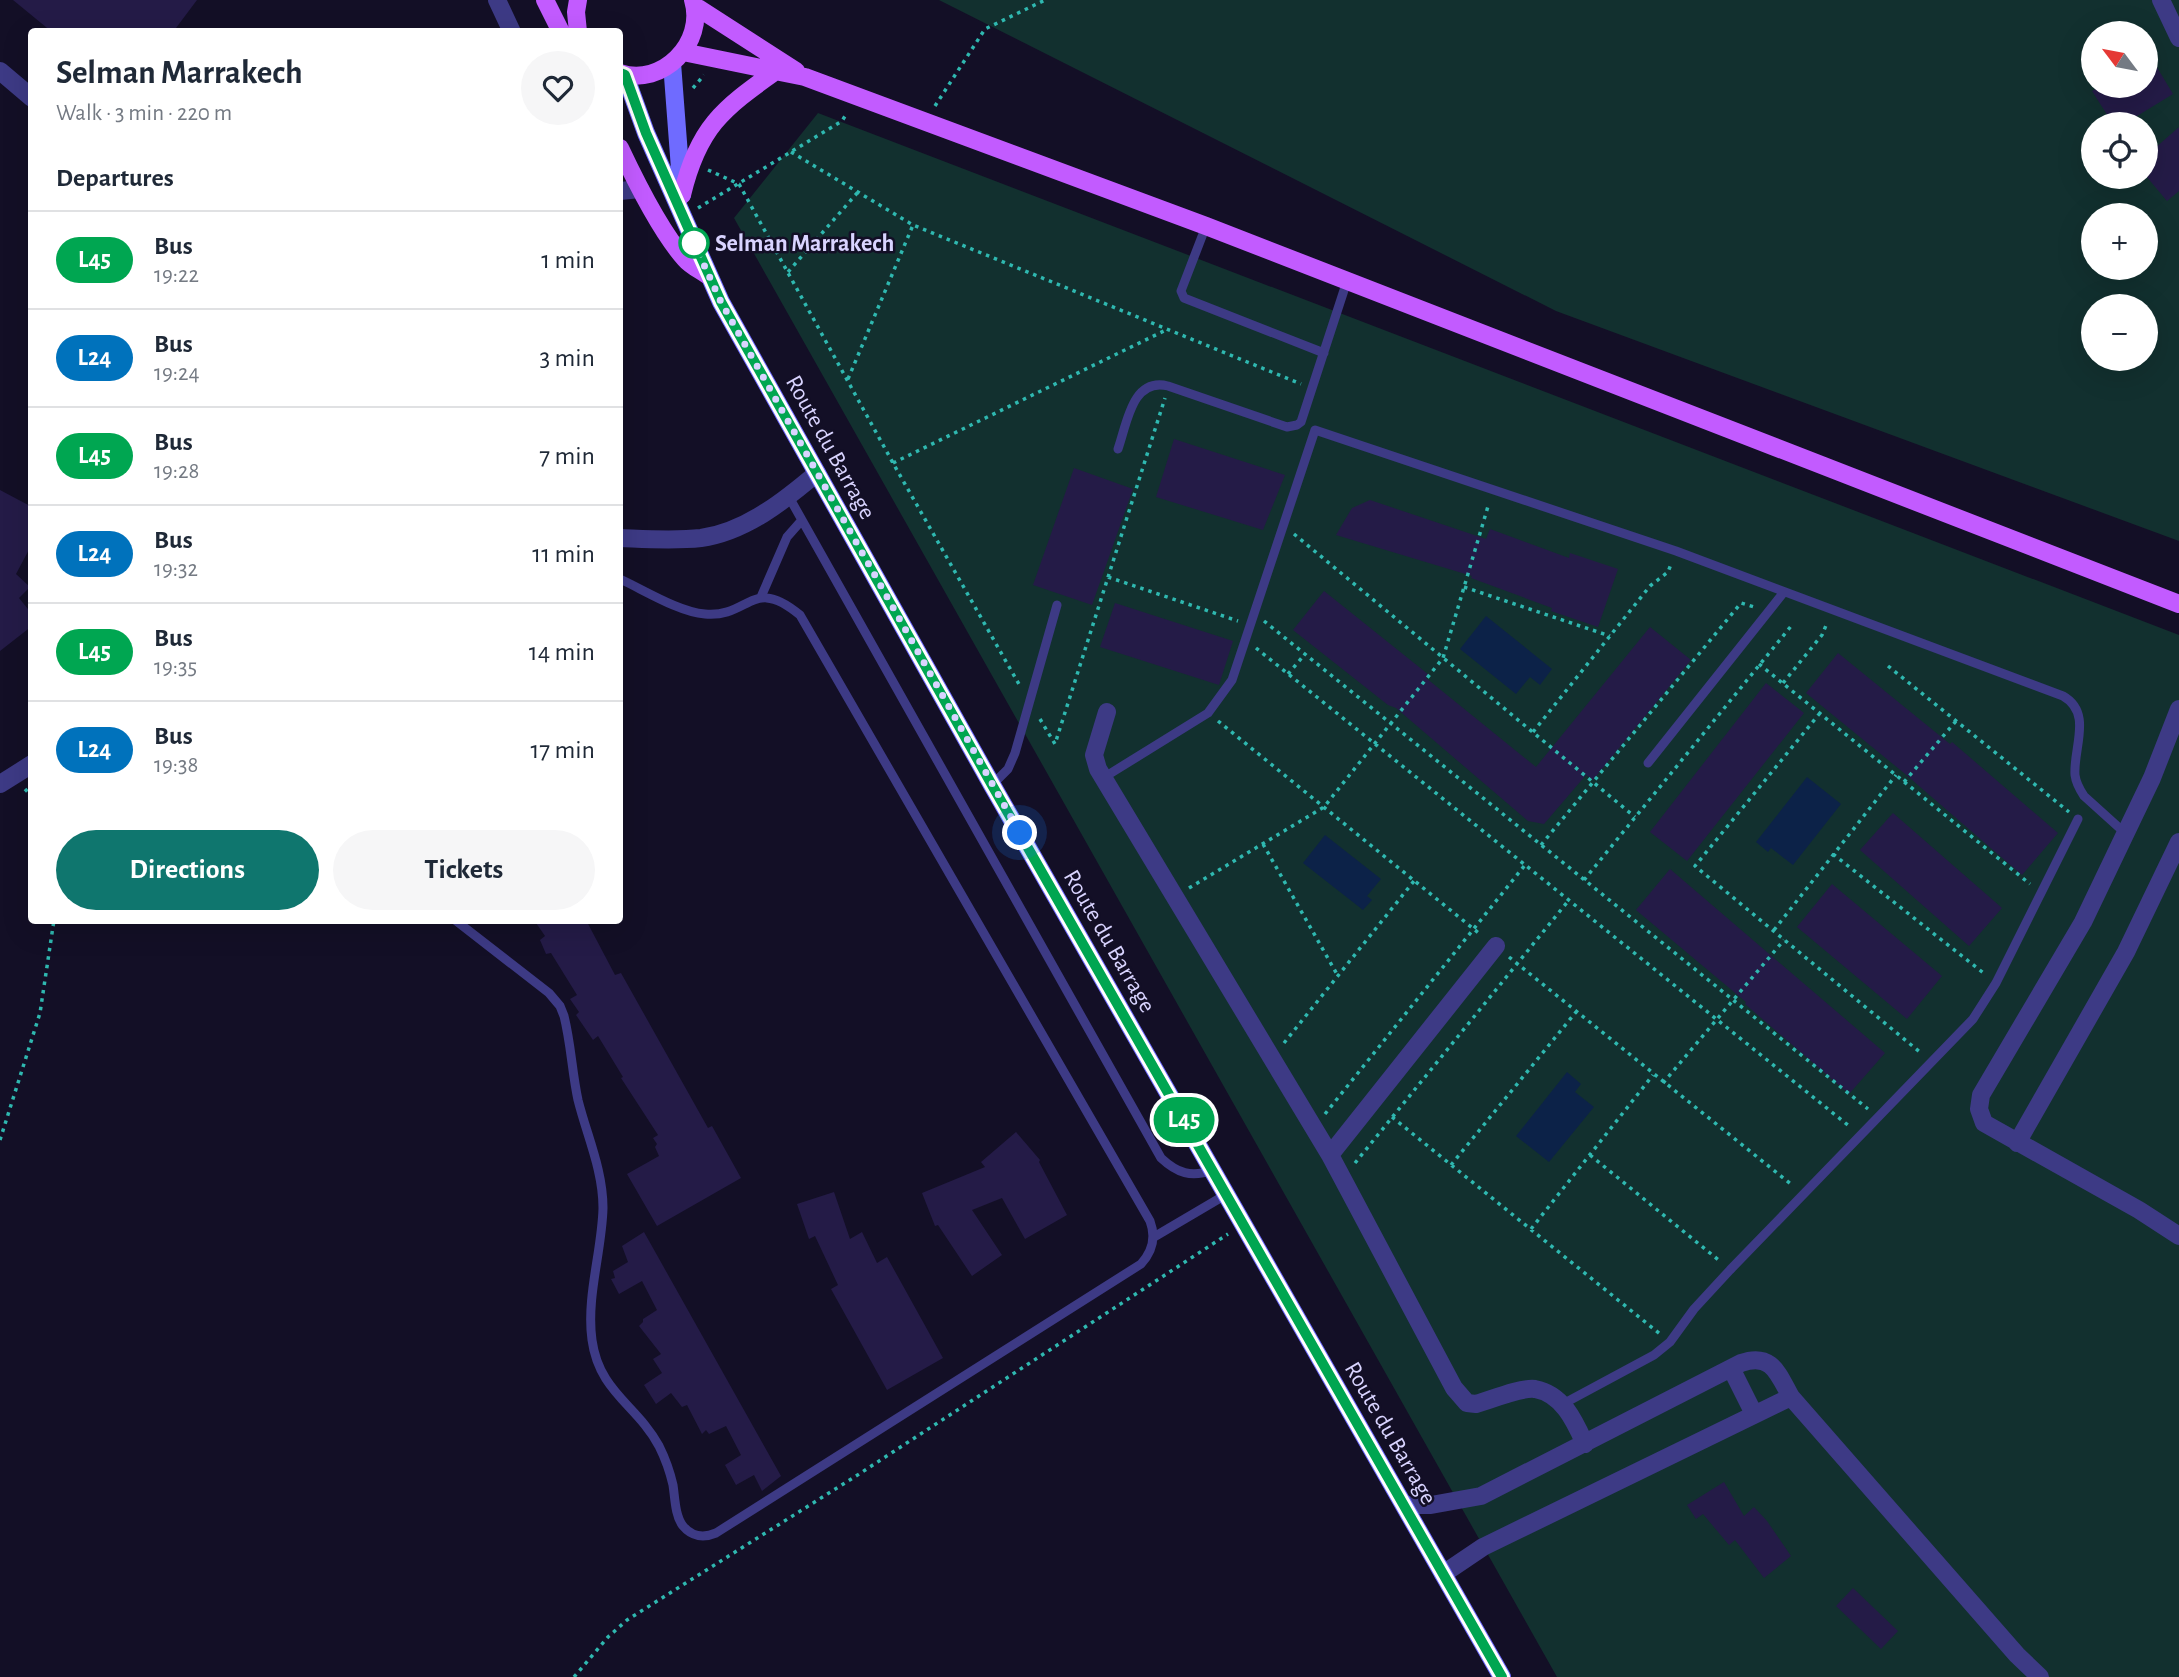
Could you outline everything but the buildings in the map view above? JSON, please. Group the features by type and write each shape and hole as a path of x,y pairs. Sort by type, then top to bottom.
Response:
{"main road":[{"path":"545,0 559,28"},
{"path":"623,74 641,75 658,71 678,57 691,37 695,22 694,3"},
{"path":"694,3 805,77"},
{"path":"573,4 577,28"},
{"path":"678,57 713,58 805,77 1206,226 2179,604"},
{"name":"Route du Barrage","path":"678,57 674,101 685,220"},
{"path":"682,195 691,162 712,122 733,101 776,71"},
{"name":"Route du Barrage","path":"623,76 708,275 992,785 1502,1677"},
{"path":"623,154 640,189 687,262 708,275"}],"street":[{"path":"497,0 510,28"},
{"path":"2161,0 2179,38"},
{"path":"0,71 28,95"},
{"path":"623,191 640,189"},
{"path":"623,538 669,540 703,537 731,530 789,497 817,473"},
{"path":"2179,709 2152,778 2083,922 1981,1096 1979,1109 1984,1124 2140,1210 2179,1236"},
{"path":"1107,712 1094,755 1103,778 1330,1155 1461,1399 1476,1404 1534,1389 1553,1396 1569,1411 1585,1444"},
{"path":"0,784 28,766"},
{"path":"2017,1143 2126,952 2179,842"},
{"path":"1330,1155 1496,947"},
{"path":"1405,1505 1443,1503 1481,1496 1731,1368 1754,1359 1765,1360 1774,1368 1791,1397 2017,1655 2040,1677"},
{"path":"1731,1368 1754,1414"},
{"path":"1443,1574 1483,1547 1791,1397"}],"lane":[{"path":"1206,226 1181,291 1184,298 1324,353"},
{"path":"1118,449 1138,396 1149,386 1168,386 1292,427 1301,422 1347,281"},
{"path":"1103,778 1208,713 1232,680 1315,430 1676,551 2071,701 2081,727 2075,764 2079,788 2084,796 2125,833"},
{"path":"789,497 1161,1158 1173,1169 1186,1174 1202,1174 1213,1170"},
{"path":"761,597 787,537 802,520"},
{"path":"460,924 549,993 560,1006 564,1016 576,1090 602,1189 602,1224 591,1325 595,1356 611,1389 650,1431 659,1446 667,1465 680,1522 688,1532 709,1536 716,1533 1141,1264 1150,1252 1154,1237 1150,1221 806,623 791,608 772,598 761,597 724,613 703,614 692,612 623,580"},
{"path":"1648,764 1784,592"},
{"path":"992,785 1012,762 1057,605"},
{"path":"1562,1405 1654,1355 1670,1342 1730,1270 1973,1019 1996,983 2078,819"},
{"path":"1154,1237 1227,1194"}],"path":[{"path":"924,122 985,29 1045,0"},
{"path":"674,101 697,85 713,58"},
{"path":"685,220 842,121 856,96"},
{"path":"791,152 914,225 1312,389"},
{"path":"691,162 739,184 893,463 1055,744 1168,386"},
{"path":"788,272 858,192"},
{"path":"848,379 914,225"},
{"path":"893,463 1168,329"},
{"path":"1175,897 1324,807 1443,658 1493,490"},
{"path":"1284,525 1635,817"},
{"path":"1533,732 1650,586 1668,572 1676,551"},
{"path":"1108,577 1251,625"},
{"path":"1464,587 1610,636"},
{"path":"1541,845 1741,603 1769,610"},
{"path":"1783,683 1822,635 1832,610"},
{"path":"1254,613 1877,1117"},
{"path":"1584,880 1792,625"},
{"path":"1246,640 1860,1134"},
{"path":"1288,674 1305,654"},
{"path":"1759,664 2042,894"},
{"path":"1888,666 2078,819"},
{"path":"1820,713 1695,866 1931,1061"},
{"path":"1905,782 1956,721"},
{"path":"1773,931 1896,775"},
{"path":"1263,844 1338,976"},
{"path":"1833,854 1996,983"},
{"path":"1314,1128 1525,864"},
{"path":"1272,1059 1414,881"},
{"path":"1355,1163 1569,900"},
{"path":"0,1140 40,1013 53,924"},
{"path":"1663,1083 1784,940"},
{"path":"1451,1165 1576,1012"},
{"path":"1531,1230 1653,1075"},
{"path":"1392,1117 1670,1342"},
{"path":"1590,1155 1730,1270"},
{"path":"575,1677 599,1647 627,1620 856,1476 1244,1223"}],"green space":[{"path":"939,0 2179,0 2179,541 1556,311"},
{"path":"818,113 2179,635 2179,1677 1557,1677 734,218"}],"water":[{"path":"1486,616 1552,669 1540,685 1530,677 1516,694 1460,649"},
{"path":"1807,777 1841,804 1793,865 1771,848 1768,852 1756,842"},
{"path":"1325,835 1381,879 1367,896 1372,900 1363,910 1303,863"},
{"path":"1567,1072 1581,1084 1575,1092 1594,1107 1549,1162 1516,1136"}],"bus line":[{"name":"L45","path":"623,74 646,133 721,302 992,785 1502,1677"}],"place":[{"name":"Selman Marrakech","path":"694,243"}],"route":[{"path":"694,243 721,302 1020,833"}]}
